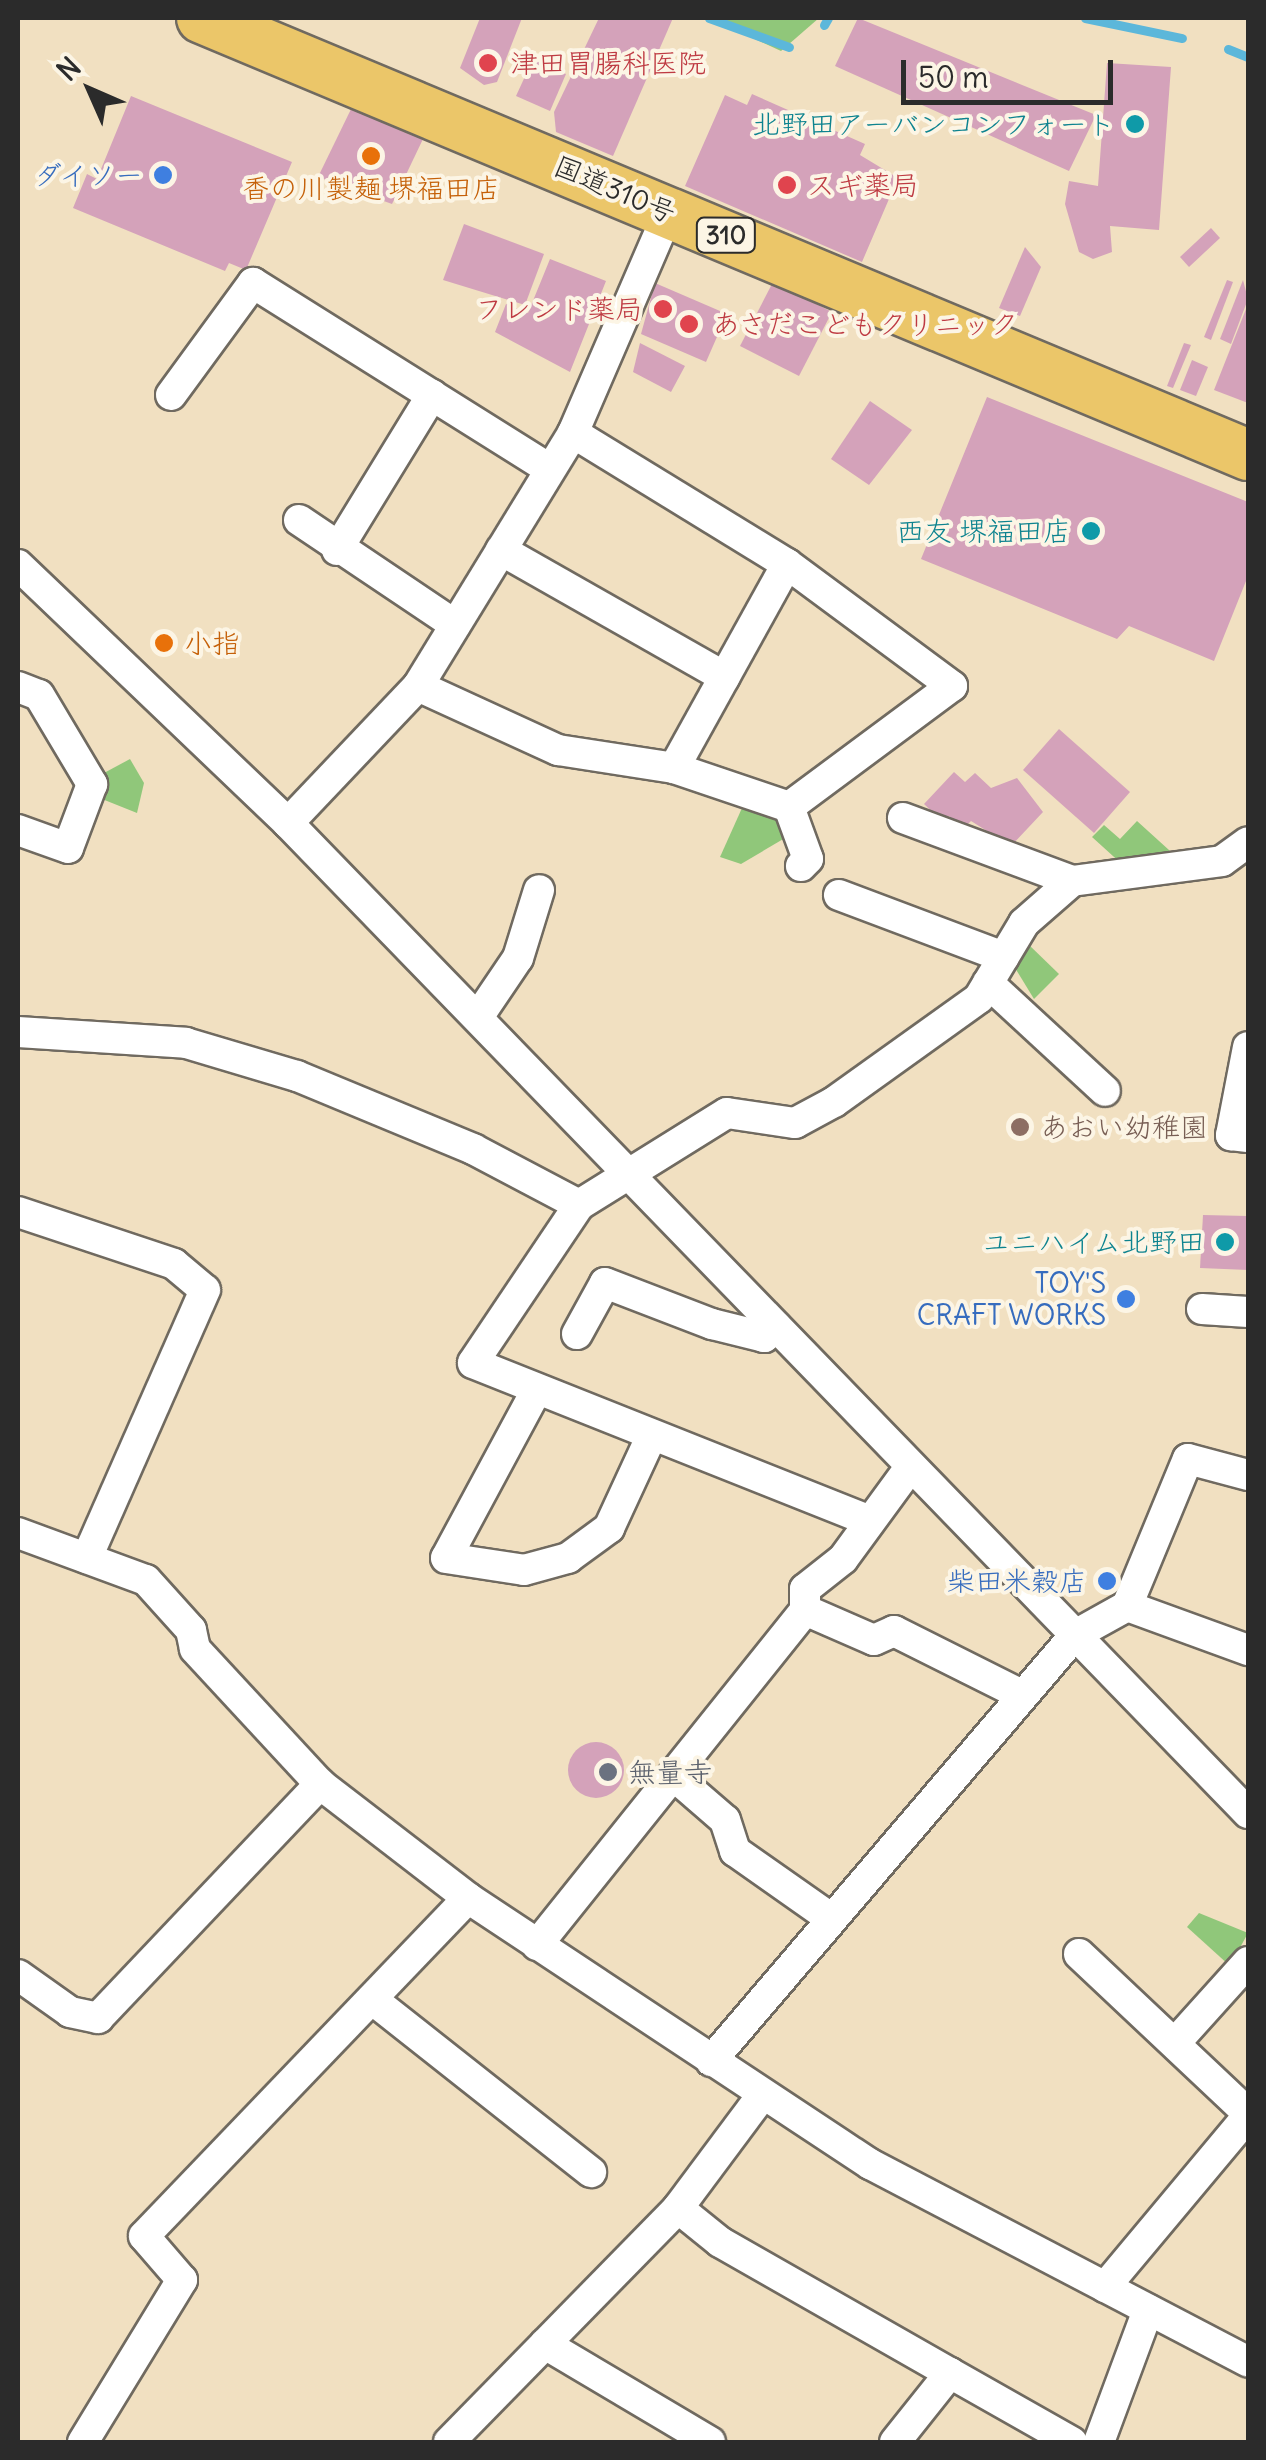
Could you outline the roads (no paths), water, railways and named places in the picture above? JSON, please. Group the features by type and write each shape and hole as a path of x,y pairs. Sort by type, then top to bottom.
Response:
{"highway":[{"name":"国道310号","path":"202,18 1248,455"}],"street":[{"path":"288,824 418,686 573,433 669,211"},
{"path":"171,394 253,283 550,469"},
{"path":"337,550 432,396"},
{"path":"573,433 787,564 952,686 789,807"},
{"path":"298,520 337,550 455,625"},
{"path":"501,550 724,677"},
{"path":"674,768 787,564"},
{"path":"18,565 288,824 1248,1813"},
{"path":"418,686 558,750 674,768 789,807"},
{"path":"18,688 39,695 92,784 68,848 18,830"},
{"path":"789,807 808,858 801,866"},
{"path":"903,818 1072,881 1222,861 1248,842"},
{"path":"866,1519 535,1393 473,1364 579,1205 727,1113 795,1123 996,970 1024,923 1072,881"},
{"path":"478,1017 518,958 539,890"},
{"path":"838,896 996,970 1105,1091"},
{"path":"18,1032 186,1042 278,1070 473,1148 579,1205"},
{"path":"1248,1047 1231,1135 1248,1138"},
{"path":"18,1212 174,1264 205,1290 87,1558"},
{"path":"577,1334 605,1282 712,1324 764,1337 776,1327"},
{"path":"1202,1309 1248,1312"},
{"path":"535,1393 446,1558 524,1570 568,1558 610,1528 651,1437"},
{"path":"711,2060 1074,1634 1127,1606 1188,1459 1248,1474"},
{"path":"537,1945 804,1610 805,1589 843,1559 866,1519 911,1466"},
{"path":"24,1544 87,1558 146,1580 191,1630 195,1649 320,1784 468,1898 537,1945 870,2164 1248,2362"},
{"path":"1127,1606 1248,1650"},
{"path":"804,1610 874,1640 894,1632 1020,1694"},
{"path":"674,1776 725,1820 734,1852 829,1917"},
{"path":"18,1975 70,2012 98,2018 320,1784"},
{"path":"83,2442 182,2280 144,2236 468,1898"},
{"path":"1079,1954 1248,2114 1106,2287"},
{"path":"1175,2043 1248,1962"},
{"path":"373,2000 591,2172"},
{"path":"449,2442 678,2208 763,2094"},
{"path":"678,2208 720,2242 1072,2442"},
{"path":"1099,2442 1148,2310"},
{"path":"545,2344 710,2442"},
{"path":"895,2442 950,2373"}],"waterway":[{"path":"709,18 789,47"},
{"path":"824,25 828,18"},
{"path":"1085,18 1182,38"},
{"path":"1228,49 1248,57"}],"place":[{"name":"津田胃腸科医院","path":"488,63"},
{"name":"北野田アーバンコンフォート","path":"1135,124"},
{"name":"香の川製麺 堺福田店","path":"371,156"},
{"name":"ダイソー","path":"163,175"},
{"name":"スギ薬局","path":"787,185"},
{"name":"フレンド薬局","path":"663,309"},
{"name":"あさだこどもクリニック","path":"689,324"},
{"name":"西友 堺福田店","path":"1091,531"},
{"name":"小指","path":"164,643"},
{"name":"あおい幼稚園","path":"1020,1127"},
{"name":"ユニハイム北野田","path":"1225,1242"},
{"name":"TOY'S CRAFT WORKS","path":"1126,1299"},
{"name":"柴田米穀店","path":"1107,1581"},
{"name":"無量寺","path":"608,1772"}]}
